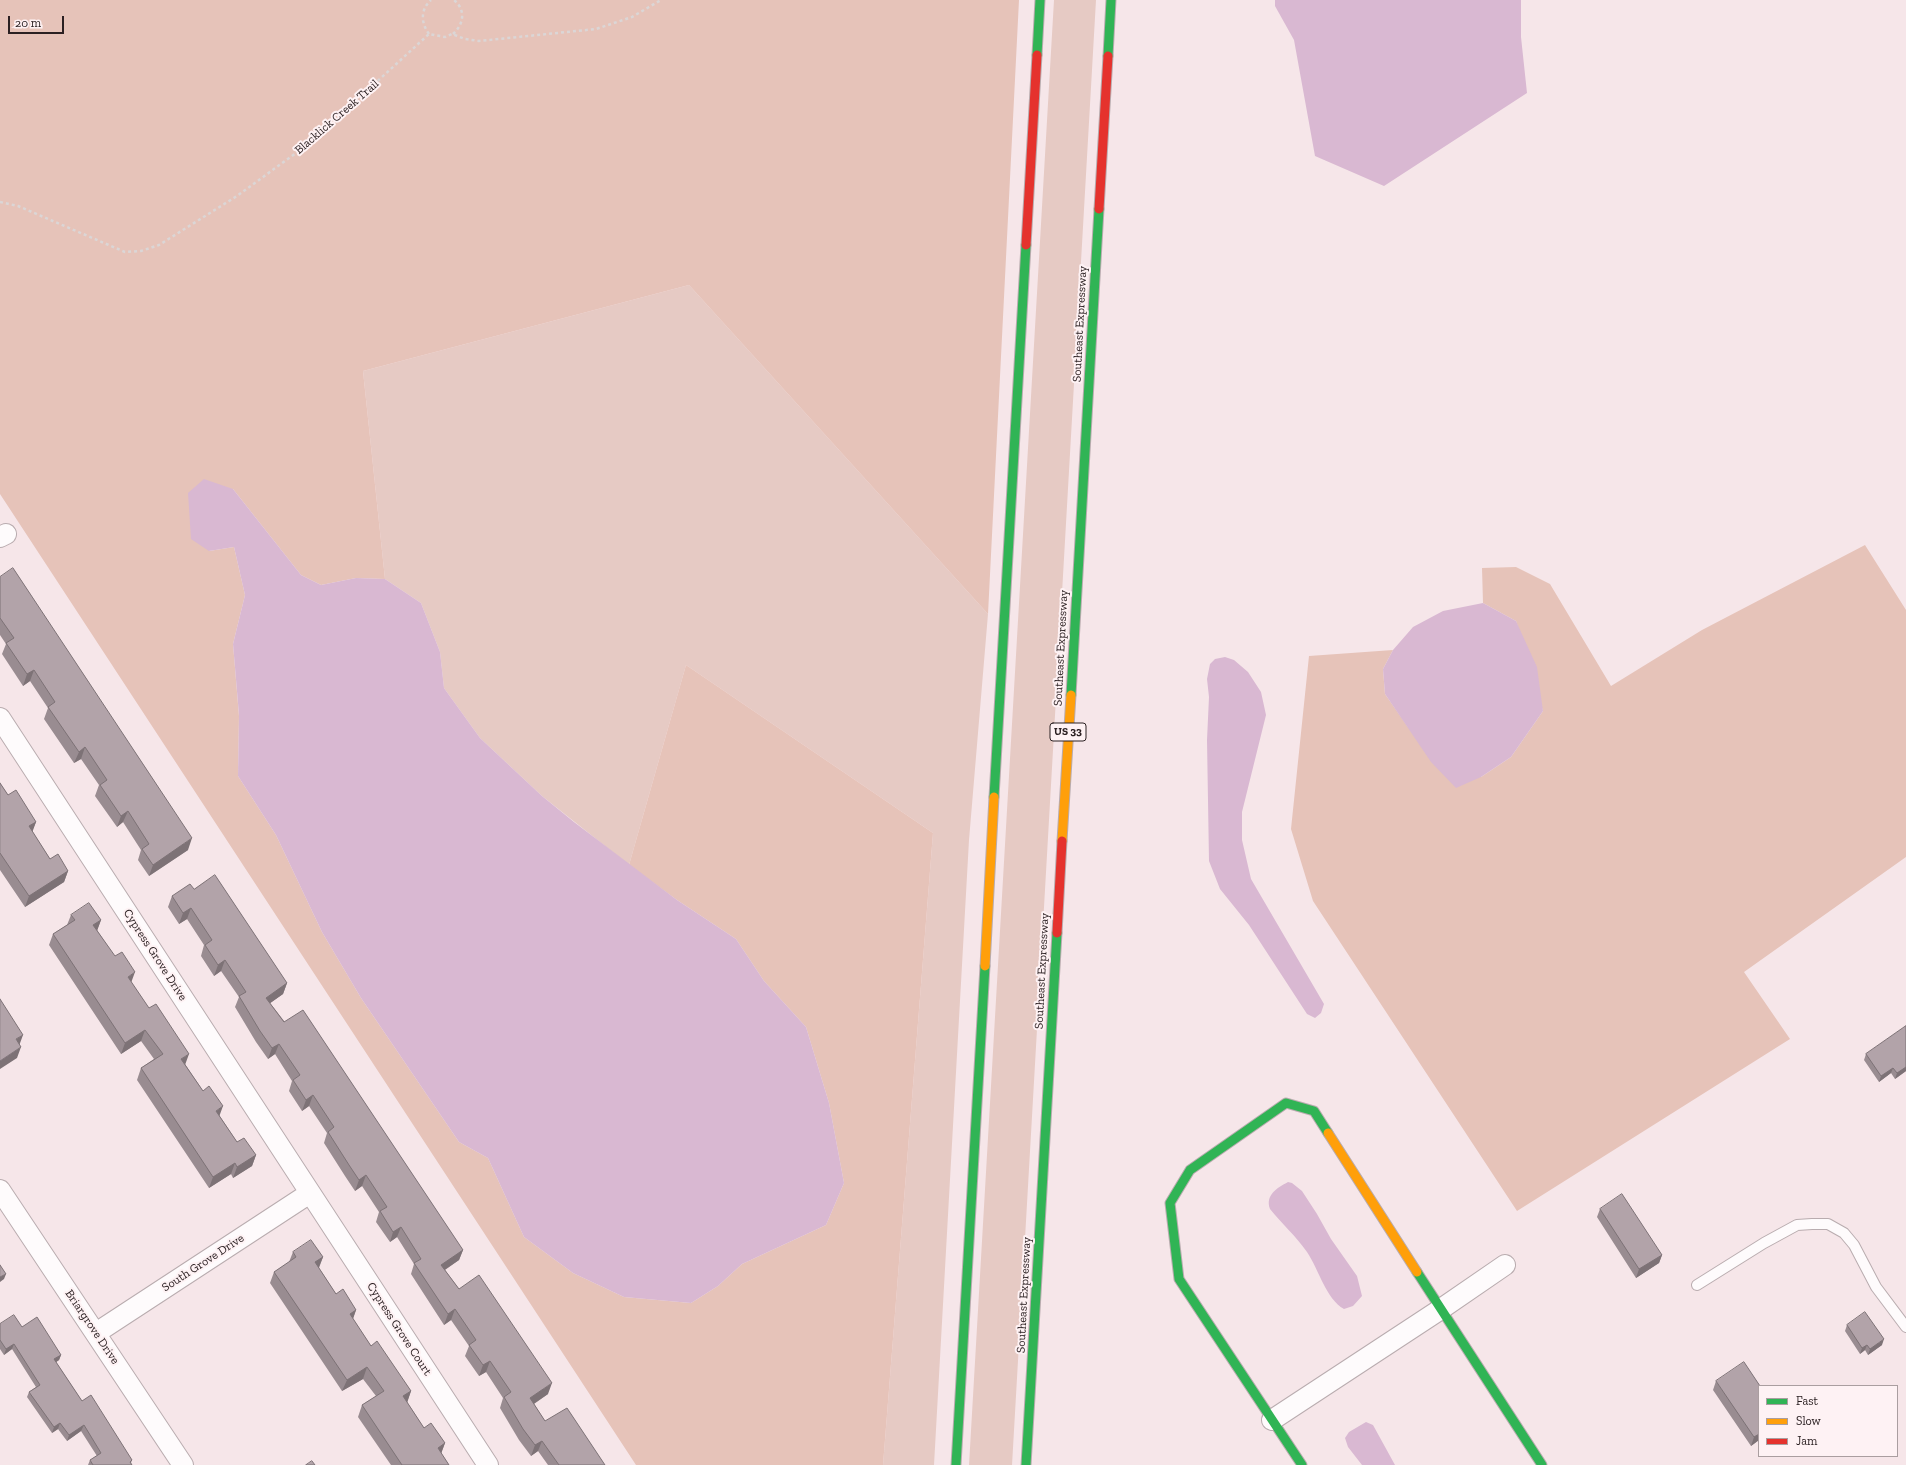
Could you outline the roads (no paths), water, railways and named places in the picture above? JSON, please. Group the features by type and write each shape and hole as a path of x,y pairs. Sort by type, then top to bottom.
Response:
{"main road":[{"path":"956,1465 1040,0"},
{"name":"Southeast Expressway","path":"1026,1465 1111,0"},
{"path":"1302,1465 1179,1279 1170,1203 1190,1170 1286,1103 1314,1111 1542,1465"}],"street":[{"name":"Cypress Grove Drive","path":"0,718 310,1193"},
{"name":"Briargrove Drive","path":"0,1190 183,1465"},
{"name":"South Grove Drive","path":"96,1333 310,1193"},
{"name":"Cypress Grove Court","path":"310,1193 488,1465"},
{"path":"1272,1420 1441,1309 1505,1264"}],"lane":[{"path":"1697,1285 1796,1225 1828,1224 1844,1232 1854,1245 1876,1287 1906,1328"}]}
